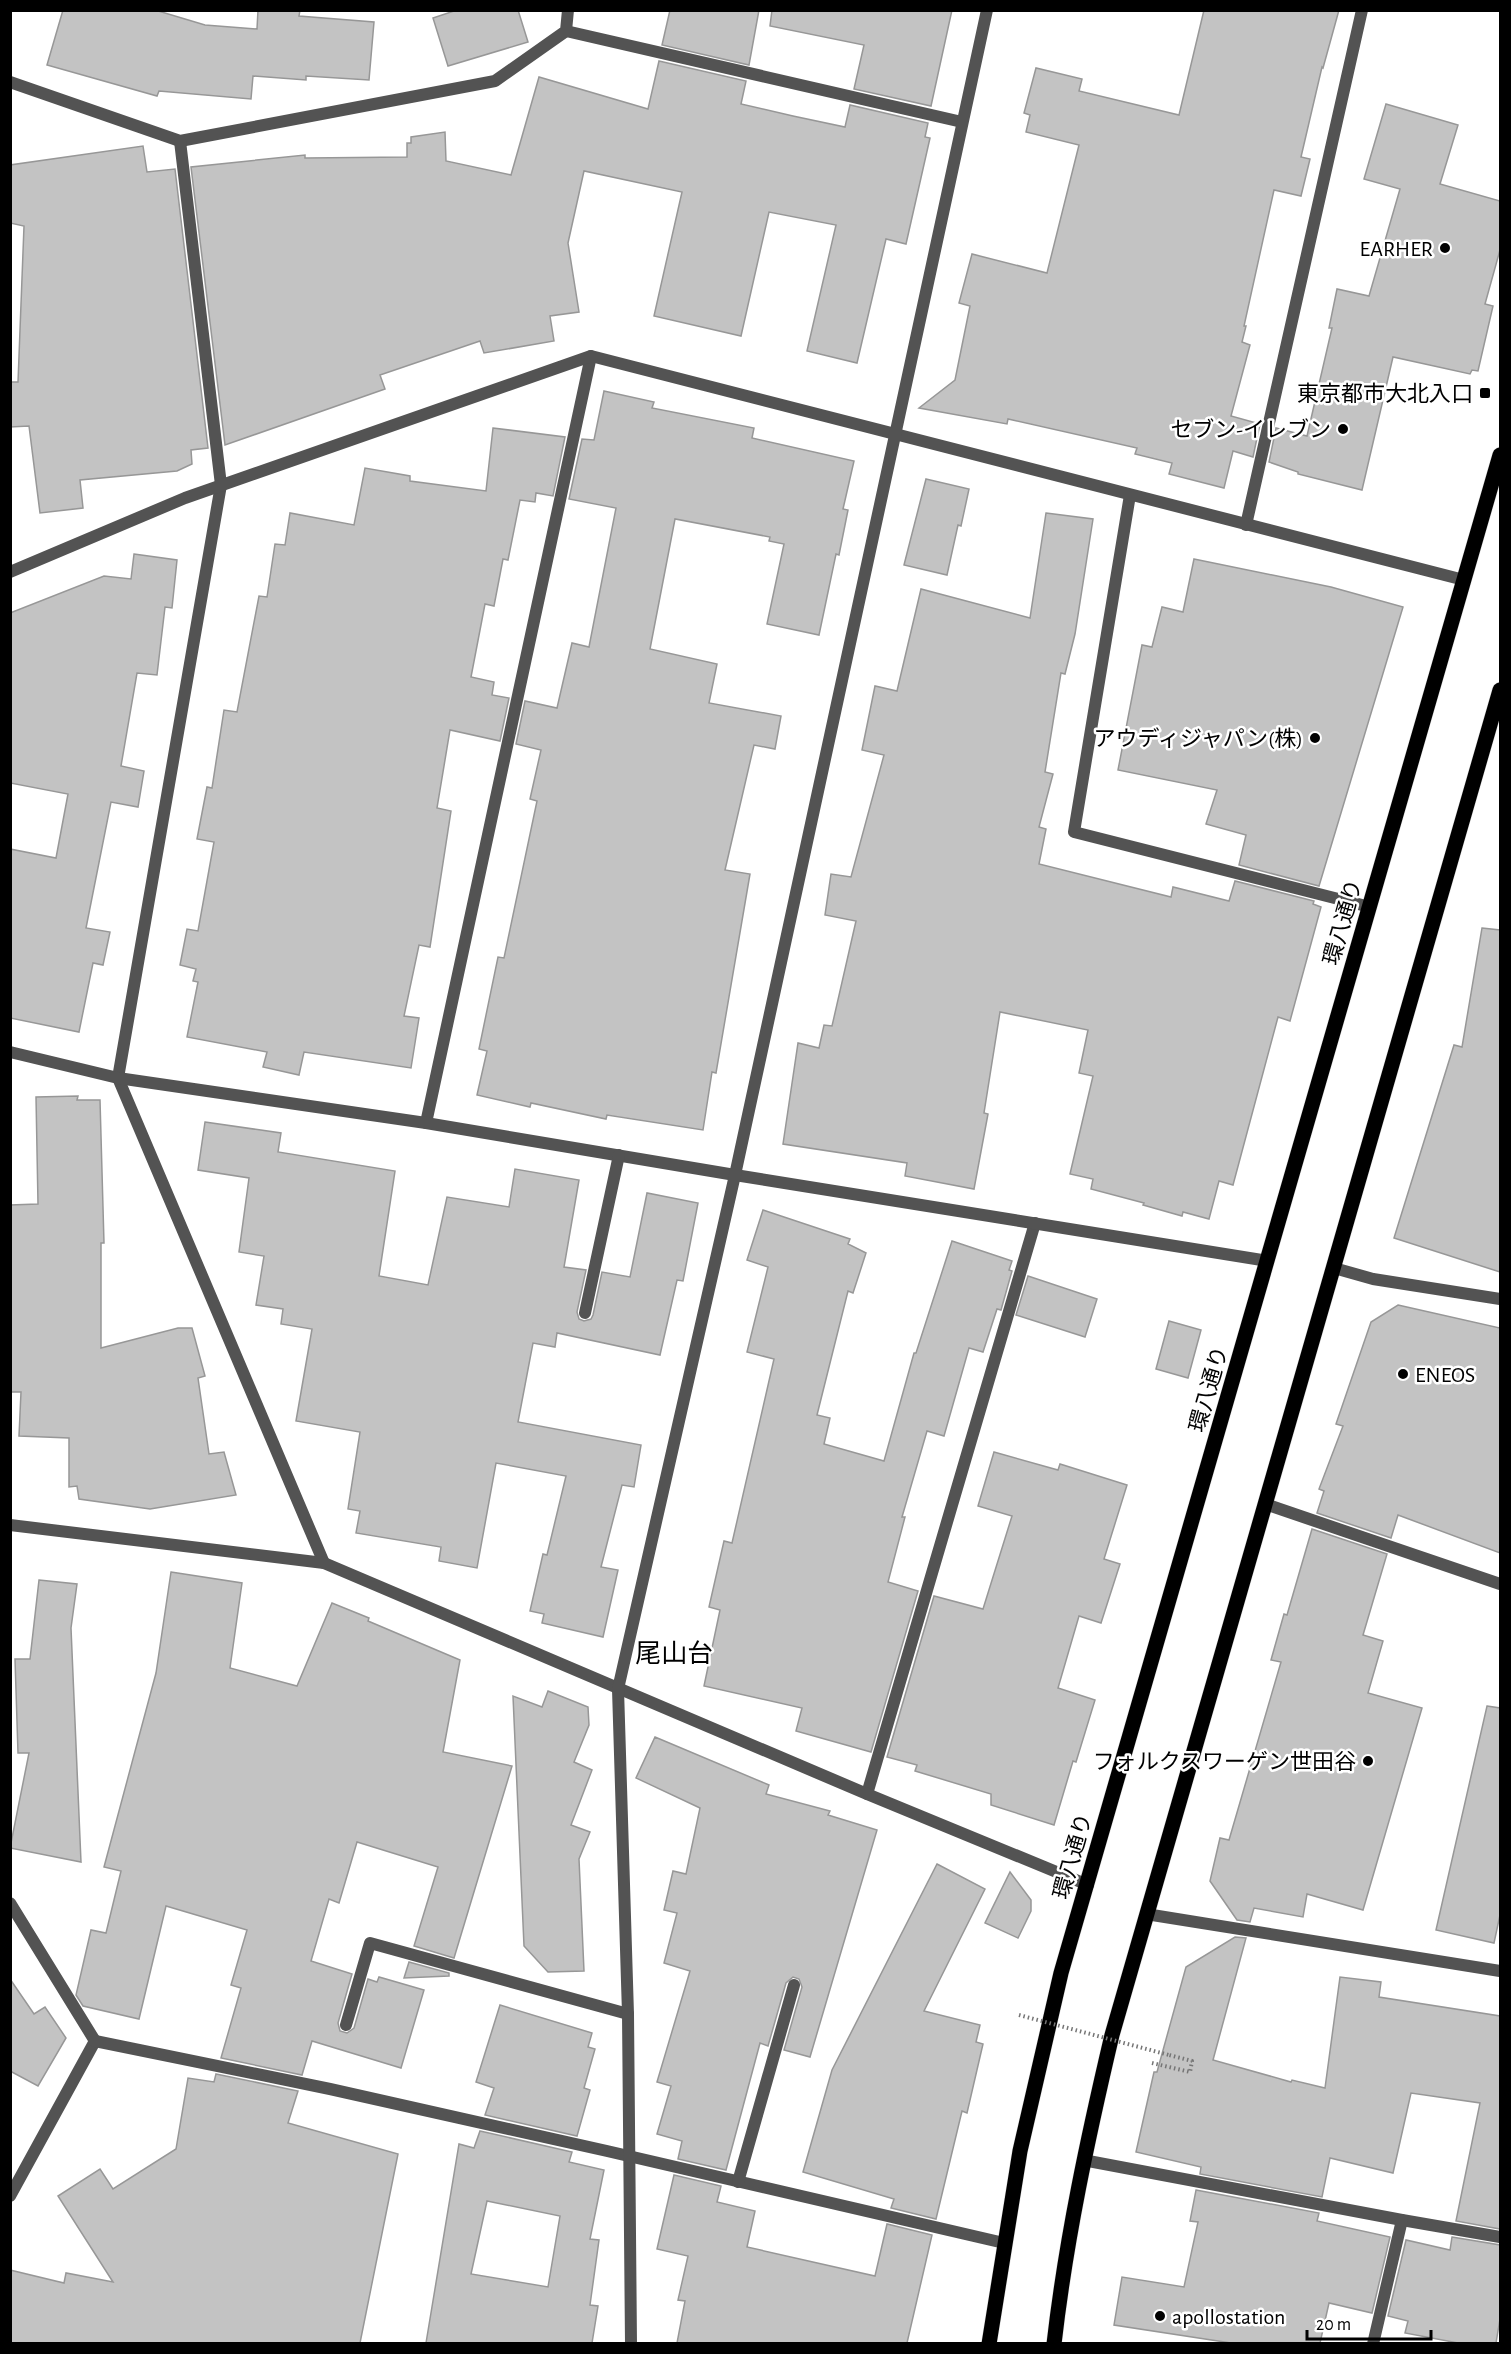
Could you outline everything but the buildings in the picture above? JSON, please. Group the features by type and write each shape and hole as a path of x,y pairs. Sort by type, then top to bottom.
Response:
{"main road":[{"name":"環八通り","path":"989,2343 1020,2151 1061,1973 1500,455"},
{"path":"1054,2343 1083,2160 1112,2035 1500,690"}],"street":[{"path":"566,31 568,10"},
{"path":"631,2343 628,2014 618,1689 735,1175 987,10"},
{"path":"1246,525 1362,10"},
{"path":"10,82 180,141 495,81 566,31 962,122"},
{"path":"180,141 221,485 118,1078 324,1563"},
{"path":"10,572 185,498 591,357 896,433 1464,580"},
{"path":"426,1123 591,357"},
{"path":"1130,495 1074,832 1370,907"},
{"path":"10,1052 118,1078 426,1123 1268,1261"},
{"path":"585,1313 619,1155"},
{"path":"867,1794 1035,1223"},
{"path":"1334,1268 1373,1279 1500,1299"},
{"path":"1265,1504 1500,1584"},
{"path":"10,1525 324,1563 867,1794 1088,1885"},
{"path":"10,1903 95,2041 330,2089 1004,2243"},
{"path":"1146,1914 1500,1971"},
{"path":"346,2025 370,1943 628,2014"},
{"path":"738,2182 794,1985"},
{"path":"10,2196 95,2041"},
{"path":"1083,2160 1500,2237"},
{"path":"1373,2343 1402,2220"}],"path":[{"path":"1019,2015 1192,2061 1190,2072 1152,2063"}],"place":[{"name":"EARHER","path":"1445,248"},
{"name":"東京都市大北入口","path":"1485,393"},
{"name":"セブン-イレブン","path":"1343,429"},
{"name":"アウディジャパン(株)","path":"1315,738"},
{"name":"ENEOS","path":"1403,1374"},
{"name":"フォルクスワーゲン世田谷","path":"1368,1761"},
{"name":"apollostation","path":"1160,2316"}],"district":[{"name":"尾山台","path":"674,1653"}]}
